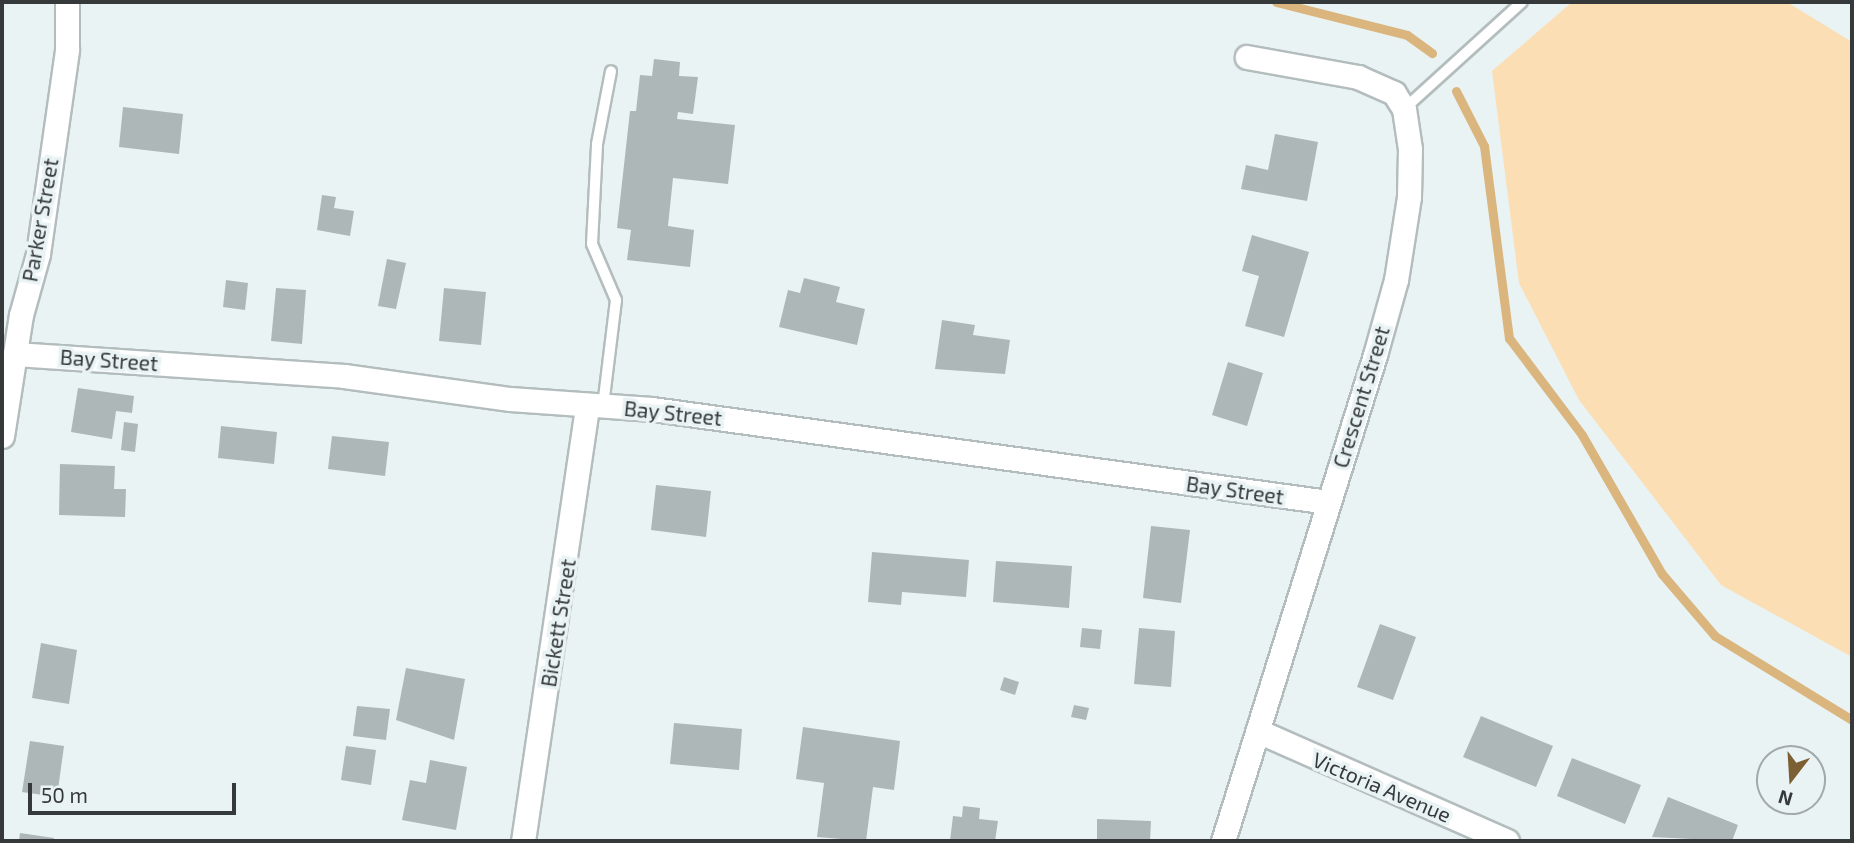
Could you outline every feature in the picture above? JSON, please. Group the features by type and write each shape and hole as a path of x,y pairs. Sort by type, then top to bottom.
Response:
{"street":[{"name":"Parker Street","path":"2,436 15,354 38,254 67,49 66,2"},
{"path":"1247,57 1358,77 1394,93 1404,109"},
{"name":"Crescent Street","path":"1223,841 1396,280 1409,197 1404,109"},
{"name":"Bay Street","path":"15,354 344,376 777,424 1328,502"},
{"name":"Bickett Street","path":"523,841 595,405"},
{"name":"Victoria Avenue","path":"1258,732 1507,841"}],"lane":[{"path":"1404,109 1522,2"},
{"path":"595,405 616,300 592,244 597,144 611,71"}],"shaded area":[{"path":"1572,2 1787,2 1852,42 1852,657 1721,585 1579,400 1519,283 1492,71"}],"building":[{"path":"654,59 680,62 679,76 698,77 693,114 678,112 677,119 735,125 728,184 673,178 668,226 694,230 690,267 627,260 631,230 617,228 630,111 636,111 640,75 652,76"},
{"path":"123,107 183,114 179,154 119,147"},
{"path":"1275,134 1318,142 1307,201 1241,189 1246,165 1268,170"},
{"path":"322,195 336,197 334,208 354,211 350,236 317,230"},
{"path":"1252,235 1309,252 1284,337 1245,326 1259,276 1242,271"},
{"path":"387,259 406,263 396,309 378,306"},
{"path":"804,278 840,287 836,302 865,309 857,345 779,327 788,290 800,293"},
{"path":"226,280 248,283 245,310 223,307"},
{"path":"276,288 306,290 302,344 271,341"},
{"path":"444,288 486,292 481,345 439,341"},
{"path":"942,320 975,325 973,335 1010,340 1005,374 935,369"},
{"path":"1228,362 1263,373 1247,426 1212,415"},
{"path":"78,388 134,396 132,413 116,411 112,439 71,432"},
{"path":"124,422 138,424 135,452 121,450"},
{"path":"221,426 277,432 274,464 218,458"},
{"path":"332,436 389,442 385,476 328,469"},
{"path":"60,464 115,466 114,489 126,489 125,517 59,515"},
{"path":"656,485 711,491 706,537 651,530"},
{"path":"1151,526 1190,530 1181,603 1143,598"},
{"path":"872,552 969,560 966,597 902,592 901,605 868,602"},
{"path":"996,561 1072,566 1069,608 993,602"},
{"path":"1380,624 1416,637 1393,700 1357,687"},
{"path":"1082,628 1102,630 1100,649 1080,647"},
{"path":"1139,628 1175,631 1171,687 1134,684"},
{"path":"41,643 77,650 69,704 32,698"},
{"path":"406,668 465,679 454,740 396,720"},
{"path":"1004,677 1019,682 1015,695 1000,690"},
{"path":"1074,705 1089,708 1086,720 1071,717"},
{"path":"357,706 390,709 386,740 353,736"},
{"path":"1481,716 1553,746 1536,787 1463,757"},
{"path":"674,723 742,729 739,770 670,764"},
{"path":"803,727 900,741 894,790 873,787 866,841 817,837 824,783 796,779"},
{"path":"30,741 64,746 57,797 22,792"},
{"path":"346,746 376,750 371,785 341,780"},
{"path":"1572,758 1641,785 1625,824 1557,796"},
{"path":"430,760 467,767 456,830 402,820 410,780 426,783"},
{"path":"1668,797 1738,825 1732,841 1652,837"},
{"path":"963,806 980,808 979,819 998,821 995,841 950,841 953,816 962,817"},
{"path":"1097,819 1151,821 1150,841 1097,841"},
{"path":"20,833 54,838 54,841 19,841"}],"waterway":[{"path":"1276,2 1407,35 1432,53"},
{"path":"1456,91 1484,146 1509,338 1582,435 1662,574 1715,636 1852,720"}]}
